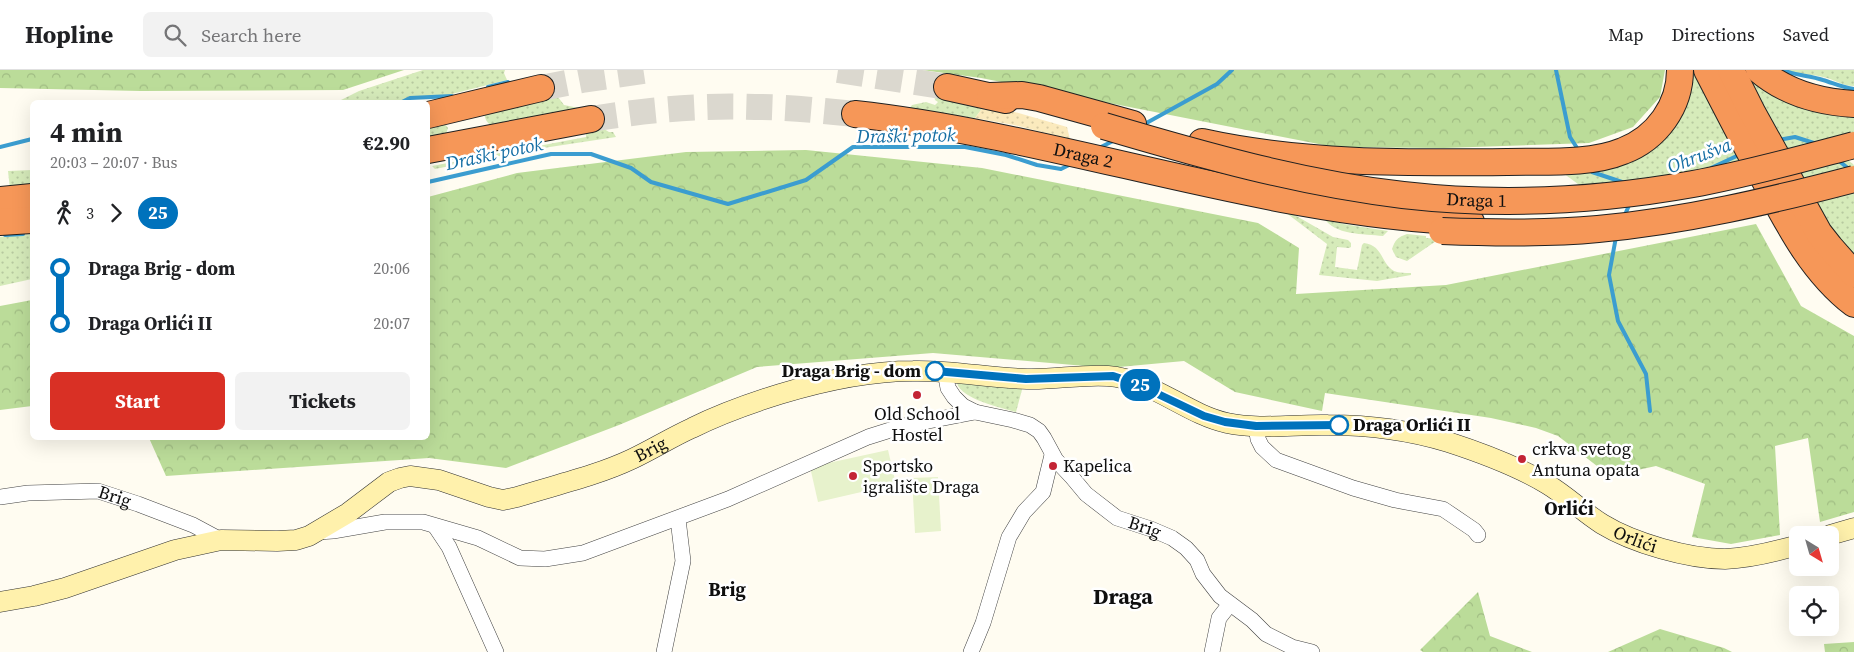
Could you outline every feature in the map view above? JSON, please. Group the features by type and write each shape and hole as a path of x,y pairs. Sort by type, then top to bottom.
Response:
{"highway":[{"path":"948,87 1247,152 1372,161 1571,161 1622,152 1644,140 1666,118 1678,95 1680,70"},
{"path":"1707,70 1743,116 1799,220 1811,259 1854,304"},
{"path":"1731,70 1743,116"},
{"path":"1759,70 1780,84 1815,99 1834,103 1854,104"},
{"path":"430,115 541,88"},
{"name":"Draga 2","path":"855,114 895,119 1014,141 1204,184 1306,204 1340,219 1374,226 1442,226"},
{"path":"430,150 591,119"},
{"name":"Draga 1","path":"1104,121 1228,162 1299,178 1403,195 1470,200 1517,201 1581,198 1630,193 1754,171 1854,145"},
{"name":"Draga 1","path":"1442,226 1551,222 1642,214 1751,194 1854,167"},
{"path":"1442,226 1527,233 1598,229 1658,222 1752,204 1854,178"},
{"path":"0,200 30,197"},
{"path":"0,222 30,220"},
{"path":"1799,220 1830,248 1854,274"}],"street":[{"name":"Brig","path":"0,602 65,588 175,550 221,540 277,541 298,539 318,532 348,513 389,482 400,478 410,476 440,480 502,500 608,469 633,459 709,420 777,395 837,379 911,371 944,372 948,388 963,406 975,412 1013,420 1039,430 1052,455 1086,494 1117,518 1172,538 1186,548 1197,560 1203,574 1220,596 1252,620 1266,634 1292,647 1312,652"},
{"name":"Orlići","path":"944,372 1026,379 1113,376 1147,388 1204,416 1225,422 1256,426 1329,425 1379,428 1420,434 1471,450 1527,473 1548,485 1601,523 1634,539 1703,557 1730,558 1768,553 1789,547"},
{"name":"Brig","path":"318,532 333,532 366,524 405,521 423,522 463,532 520,558 546,559 583,553 678,519 747,491 868,437 903,426 975,412"},
{"path":"1256,426 1258,439 1262,447 1276,460 1353,488 1395,500 1443,509 1474,530 1478,535"},
{"path":"971,652 983,623 1009,537 1024,512 1043,492 1052,455"},
{"name":"Brig","path":"0,497 28,493 98,491 184,522 221,540"},
{"path":"664,652 683,562 678,519"},
{"path":"435,526 449,547 496,652"},
{"path":"1839,532 1854,528"},
{"path":"1212,652 1219,618 1230,604"}],"green space":[{"path":"0,70 404,70 343,90 141,91 0,88"},
{"path":"423,70 505,70 504,73 507,80 448,95 410,97 403,100 341,100 359,91"},
{"path":"922,70 1665,70 1660,97 1633,127 1589,143 1444,148 1334,147 981,78"},
{"path":"1687,70 1697,70 1722,124 1763,103 1752,81 1749,83 1741,70 1749,70 1854,109 1854,133 1825,141 1854,165 1854,260 1742,162 1672,176 1582,187 1559,170 1620,162"},
{"path":"1787,70 1854,70 1854,86 1823,77"},
{"path":"934,95 952,100 981,104 981,110 975,118 909,109 912,105 926,102 935,105 938,102 935,100"},
{"path":"558,97 564,105 579,108 493,127 485,117 484,112"},
{"path":"445,124 448,128 446,134 430,139 430,125"},
{"path":"604,129 613,132 616,137 530,150 435,169 432,166 586,137 586,132"},
{"path":"806,150 982,168 1258,223 1299,248 1296,294 1446,285 1756,224 1801,306 1854,336 1854,512 1820,522 1808,438 1775,446 1780,535 1731,544 1692,537 1705,484 1656,466 1610,476 1558,436 1536,428 1491,418 1325,393 1322,411 1235,392 1184,361 1108,368 933,353 757,367 619,425 506,468 429,458 166,476 150,440 430,440 430,196 517,173 686,152"},
{"path":"30,170 30,188 10,189 8,171"},
{"path":"1286,210 1333,237 1348,240 1351,243 1349,248 1337,247 1335,267 1357,270 1364,243 1379,251 1386,264 1394,271 1411,273 1411,275 1377,281 1319,275 1327,244 1285,212"},
{"path":"1324,218 1343,224 1388,231 1383,236 1350,233 1335,228"},
{"path":"30,234 30,279 0,286 0,237"},
{"path":"1407,234 1439,239 1407,261 1396,257 1392,249 1397,239"},
{"path":"30,300 30,406 0,410 0,306"},
{"path":"957,383 1023,386 1016,412 974,398 960,389"},
{"name":"Sportsko igralište Draga","path":"888,450 896,484 818,502 810,467"},
{"path":"938,477 941,531 915,533 912,478"},
{"path":"1478,592 1490,636 1532,652 1423,652 1420,650"},
{"path":"1660,629 1724,648 1732,652 1608,652"},
{"path":"1854,642 1854,652 1825,652 1824,644"}],"sand":[{"path":"981,104 1067,127 1070,139 1014,125 975,118 981,110"}],"waterway":[{"name":"Draški potok","path":"1141,126 1217,84 1232,70"},
{"name":"Ohrušva","path":"1556,70 1570,137 1579,151"},
{"path":"1783,70 1854,89"},
{"path":"488,87 508,82"},
{"path":"406,100 410,98 452,96"},
{"name":"Ohrušva","path":"1778,140 1795,137 1817,144"},
{"name":"Draški potok","path":"0,147 30,140"},
{"name":"Draški potok","path":"1099,148 1115,140"},
{"name":"Draški potok","path":"430,182 551,154 591,154 631,168 651,182 728,204 806,180 853,147 965,147 1061,169 1071,164"},
{"name":"Ohrušva","path":"1711,168 1741,154"},
{"name":"Ohrušva","path":"1838,160 1850,170"},
{"name":"Ohrušva","path":"1590,169 1592,172 1625,183"},
{"path":"1624,217 1630,203"},
{"path":"5,235 23,234"},
{"path":"1616,237 1609,275 1618,321 1646,374 1650,411"}],"tunnel":[{"path":"541,88 649,70"},
{"path":"838,70 947,87"},
{"path":"591,119 652,111 714,107 805,109 855,114"}],"bus line":[{"name":"25","path":"935,371 1026,379 1113,376 1147,388 1204,416 1225,422 1256,426 1339,425"}],"place":[{"name":"Draga Brig - dom","path":"935,371"},
{"name":"Old School Hostel","path":"917,395"},
{"name":"Draga Orlići II","path":"1339,425"},
{"name":"crkva svetog Antuna opata","path":"1522,459"},
{"name":"Kapelica","path":"1053,466"},
{"name":"Sportsko igralište Draga","path":"853,476"}],"district":[{"name":"Orlići","path":"1569,508"},
{"name":"Brig","path":"727,589"},
{"name":"Draga","path":"1123,596"}]}
